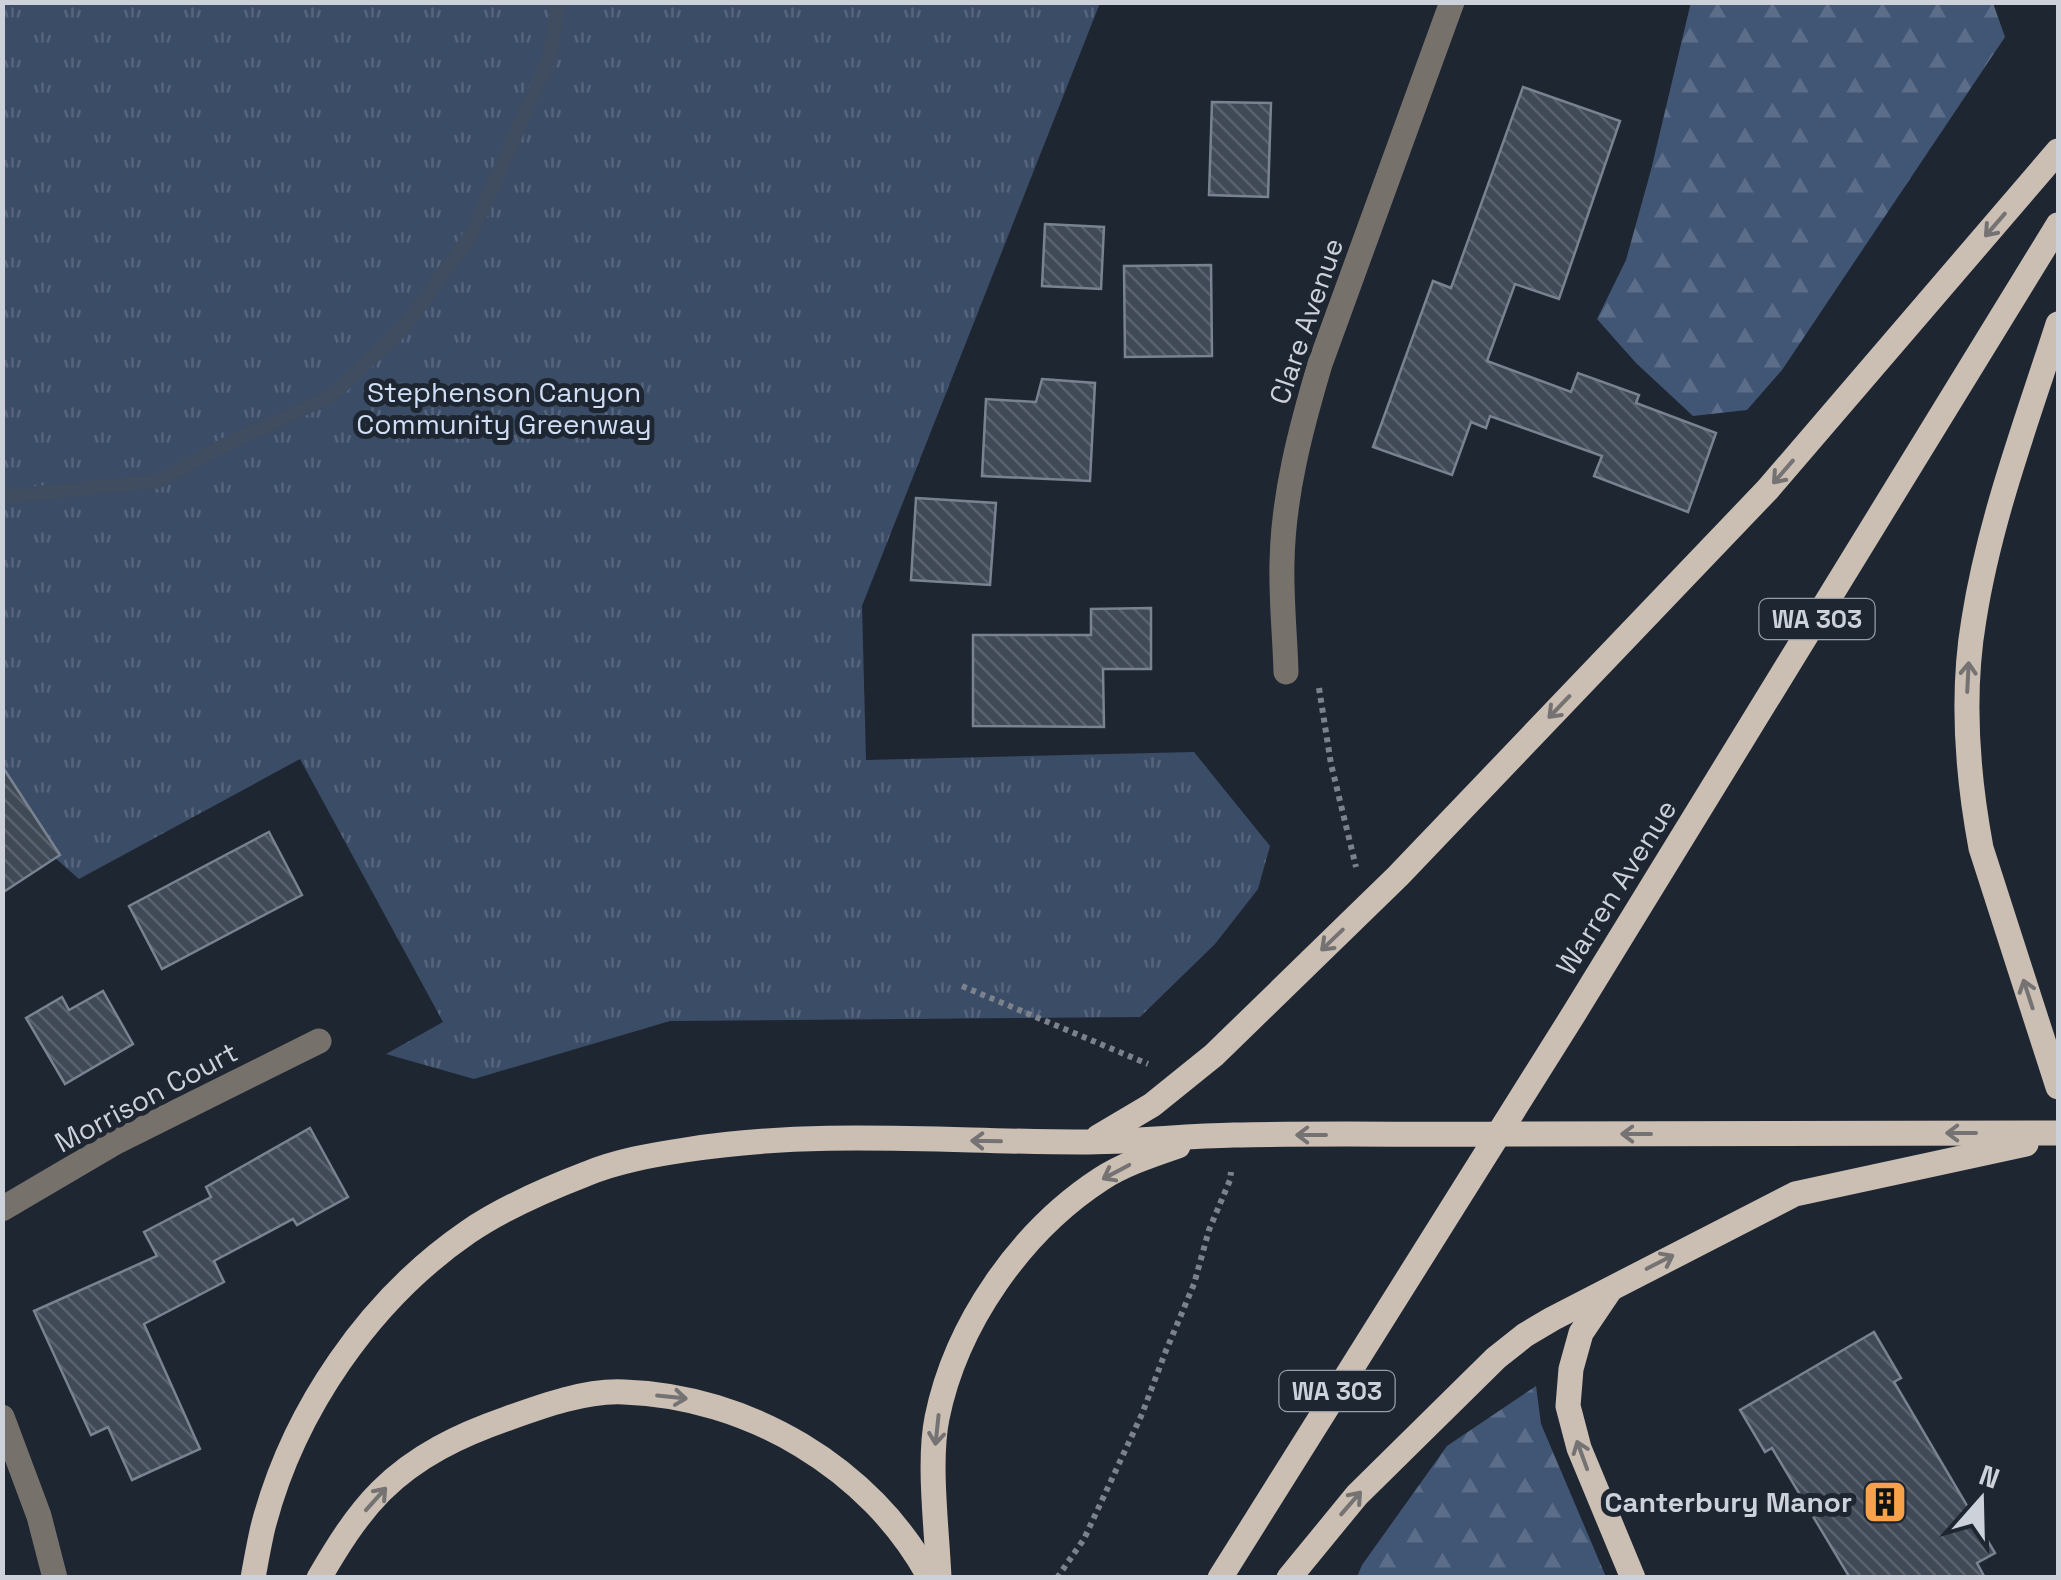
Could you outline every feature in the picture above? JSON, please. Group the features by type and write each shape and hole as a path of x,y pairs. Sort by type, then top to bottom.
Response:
{"main road":[{"path":"1086,1142 1139,1114 1214,1055 1398,876 1768,489 2058,151"},
{"name":"Warren Avenue","path":"1220,1578 2058,226"},
{"path":"2058,324 1991,534 1973,622 1966,718 1981,848 2058,1086"},
{"path":"254,1578 262,1529 276,1484 312,1408 339,1362 384,1308 425,1266 470,1230 592,1171 657,1154 734,1142 814,1138 1086,1142 1234,1135 2058,1135"},
{"path":"1288,1578 1357,1495 1496,1358 1552,1319 1795,1194 2058,1135"},
{"path":"939,1578 934,1464 937,1420 969,1324 997,1282 1057,1212 1103,1178 1130,1164 1206,1136"},
{"path":"1612,1286 1580,1333 1571,1369 1568,1406 1579,1448 1633,1578"},
{"path":"319,1578 345,1535 381,1491 430,1451 480,1428 557,1401 621,1391 693,1400 814,1451 878,1504 913,1546 930,1578"}],"street":[{"name":"Clare Avenue","path":"1286,672 1282,561 1292,470 1302,423 1452,2"},
{"name":"Morrison Court","path":"2,1209 116,1142 319,1041"},
{"path":"2,1418 39,1516 56,1578"}],"path":[{"path":"1318,674 1331,764 1359,879"},
{"path":"962,986 1158,1069"},
{"path":"1057,1578 1084,1540 1142,1414 1194,1284 1209,1230 1230,1180 1234,1135"}],"green space":[{"path":"1691,2 1993,3 2005,37 1782,370 1747,410 1693,416 1636,363 1597,319 1626,260"},
{"name":"Stephenson Canyon Community Greenway","path":"3,3 1100,3 862,606 866,760 1194,752 1270,846 1258,889 1215,944 1140,1017 670,1021 474,1079 386,1054 443,1022 300,759 79,879 3,812"},
{"path":"1536,1386 1541,1424 1606,1577 1357,1577 1447,1446"}],"building":[{"path":"1523,87 1620,121 1559,299 1515,284 1487,361 1571,392 1578,373 1639,395 1636,403 1716,433 1688,512 1594,476 1602,456 1490,416 1486,428 1471,422 1452,475 1373,447 1433,281 1451,288"},
{"path":"1212,102 1271,103 1268,197 1209,195"},
{"path":"1045,224 1104,227 1101,289 1042,286"},
{"path":"1211,265 1212,356 1125,357 1124,266"},
{"path":"1042,379 1095,383 1090,481 982,476 986,399 1036,402"},
{"path":"916,498 996,503 990,585 911,580"},
{"path":"1151,608 1151,669 1103,669 1104,727 973,726 973,635 1091,635 1091,609"},
{"path":"2,766 60,855 2,893"},
{"path":"269,832 302,895 162,969 129,906"},
{"path":"103,991 133,1044 65,1084 26,1018 62,997 69,1010"},
{"path":"310,1128 348,1197 297,1225 293,1219 214,1261 224,1282 144,1324 200,1449 132,1480 108,1427 91,1435 34,1311 157,1256 144,1232 211,1197 206,1187"},
{"name":"Canterbury Manor","path":"1874,1332 1901,1378 1894,1382 1995,1553 1977,1563 1985,1578 1850,1578 1772,1448 1765,1452 1740,1410"}],"waterway":[{"path":"2,497 158,481 332,395 404,327 471,235 550,56 558,2"}],"place":[{"name":"Canterbury Manor","path":"1885,1502"}]}
